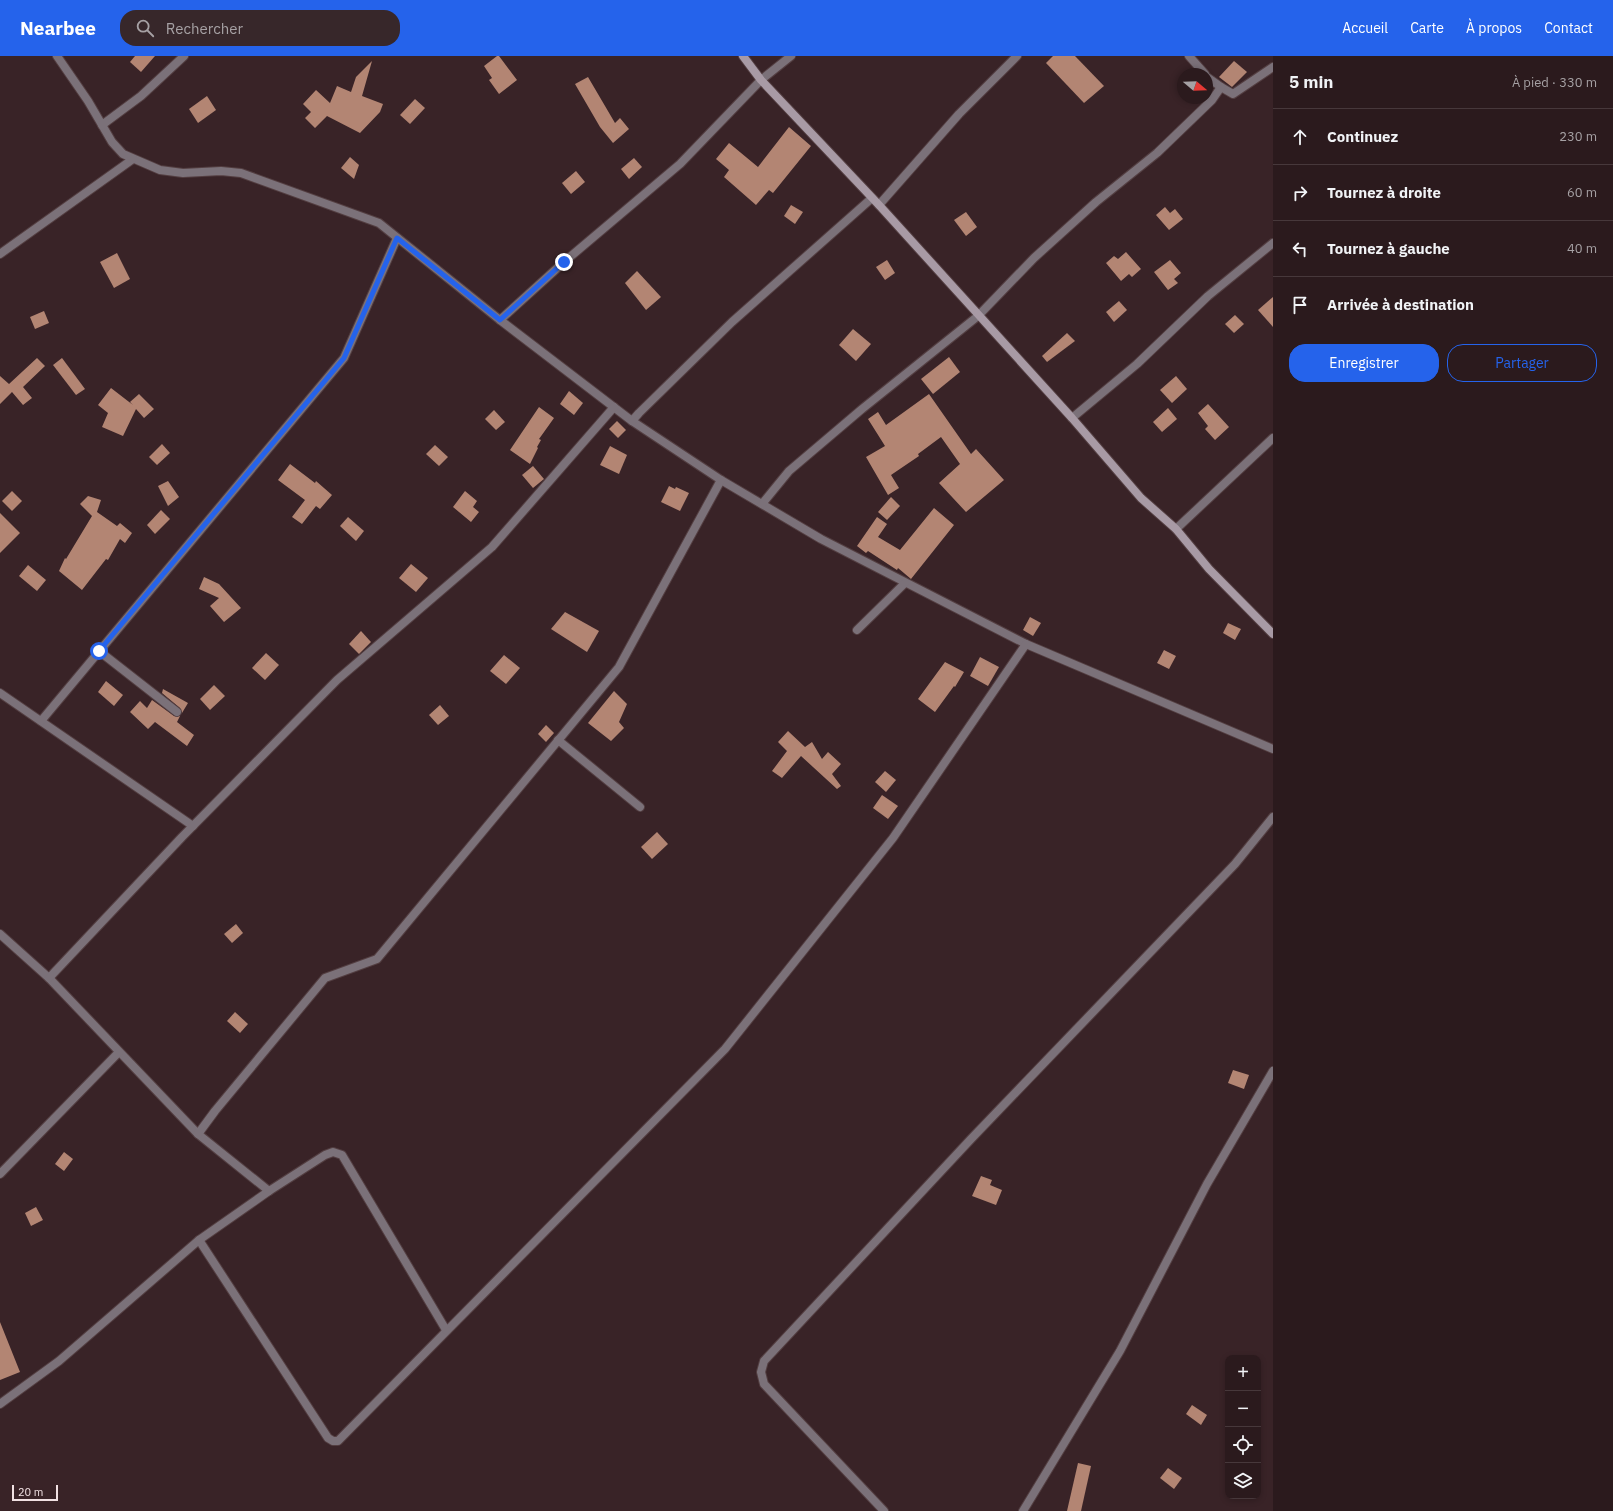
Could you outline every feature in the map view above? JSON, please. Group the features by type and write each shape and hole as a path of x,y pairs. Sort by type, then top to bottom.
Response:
{"street":[{"path":"57,56 88,101 112,142 123,154 160,170 183,173 221,171 241,173 379,223 500,320 632,421 720,480 821,539 1026,644 1273,750"},
{"path":"102,125 141,96 184,56"},
{"path":"743,56 761,80 879,205 1072,418 1141,498 1176,529 1209,569 1271,629"},
{"path":"500,320 564,262 680,164 761,80 791,56"},
{"path":"879,205 959,114 1017,56"},
{"path":"1189,56 1200,68"},
{"path":"1213,82 1230,93 1236,93 1273,67"},
{"path":"762,504 789,471 862,408 978,316 1034,258 1096,202 1157,153 1212,100 1220,87"},
{"path":"0,254 133,159"},
{"path":"632,421 732,322 872,198"},
{"path":"41,721 344,358 397,238"},
{"path":"1072,418 1137,364 1208,296 1273,243"},
{"path":"49,978 193,826 337,680 492,547 614,407"},
{"path":"1176,529 1273,438"},
{"path":"198,1134 215,1111 325,978 377,959 619,667 720,480"},
{"path":"857,630 906,583"},
{"path":"199,1240 328,1438 333,1441 338,1441 725,1049 892,838 1026,644"},
{"path":"99,651 177,712"},
{"path":"0,693 193,826"},
{"path":"558,740 640,807"},
{"path":"884,1511 764,1384 761,1372 764,1361 971,1139 1235,864 1273,817"},
{"path":"0,934 49,978 198,1134 269,1190"},
{"path":"0,1174 119,1052"},
{"path":"1023,1511 1120,1351 1207,1184 1273,1071"},
{"path":"0,1404 59,1361 199,1240 269,1190 325,1155 333,1152 342,1155 446,1330"}],"building":[{"path":"135,56 155,56 141,72 130,62"},
{"path":"499,56 517,80 499,94 489,80 492,78 484,66"},
{"path":"1053,56 1075,56 1104,86 1084,103 1046,63"},
{"path":"372,61 362,96 383,104 380,112 360,133 327,116 315,128 305,118 311,112 303,104 316,90 330,103 337,86 351,92 356,77"},
{"path":"1234,61 1247,72 1232,87 1219,77"},
{"path":"588,77 615,123 620,118 629,129 613,143 600,127 575,84"},
{"path":"207,96 216,110 198,123 189,109"},
{"path":"415,99 425,108 410,124 400,115"},
{"path":"789,127 811,146 773,193 769,190 756,205 724,177 729,170 716,159 729,143 758,167"},
{"path":"350,157 359,165 354,179 341,168"},
{"path":"634,158 642,167 629,179 621,169"},
{"path":"576,171 585,182 571,194 562,183"},
{"path":"791,205 803,212 795,224 784,216"},
{"path":"1165,207 1170,213 1175,209 1183,219 1169,230 1156,215"},
{"path":"966,212 977,227 966,236 954,220"},
{"path":"1126,252 1141,269 1132,277 1129,274 1121,281 1106,263 1114,256 1118,259"},
{"path":"117,253 130,279 114,288 100,262"},
{"path":"887,260 895,273 885,280 876,267"},
{"path":"1170,260 1181,273 1174,279 1178,283 1168,290 1154,272"},
{"path":"637,271 661,297 646,310 625,283"},
{"path":"1273,297 1273,327 1258,310"},
{"path":"1119,301 1127,310 1114,322 1106,312"},
{"path":"44,311 49,323 35,329 30,317"},
{"path":"1235,315 1244,324 1234,333 1225,324"},
{"path":"853,329 871,344 856,361 839,345"},
{"path":"1067,333 1075,341 1047,362 1042,356"},
{"path":"949,357 960,372 933,394 921,379"},
{"path":"37,358 45,366 23,387 32,398 23,405 12,392 0,404 0,376 9,384"},
{"path":"62,358 85,389 76,395 53,365"},
{"path":"1176,376 1187,389 1172,403 1160,390"},
{"path":"111,388 133,405 130,402 139,394 154,409 144,418 136,409 123,436 102,427 108,413 98,405"},
{"path":"569,391 583,403 574,415 560,404"},
{"path":"929,394 971,454 976,449 1004,480 966,512 939,483 960,464 941,437 918,454 919,456 891,475 899,488 888,495 866,457 885,446 868,419 878,412 886,425"},
{"path":"1208,404 1229,427 1215,440 1205,429 1208,426 1198,413"},
{"path":"539,407 554,418 539,439 541,440 530,464 510,450"},
{"path":"1168,408 1177,419 1162,432 1153,422"},
{"path":"494,410 505,422 496,430 485,419"},
{"path":"617,421 626,430 618,438 609,429"},
{"path":"162,444 170,453 157,465 149,457"},
{"path":"435,445 448,457 439,466 426,454"},
{"path":"610,446 627,455 619,474 600,465"},
{"path":"290,464 315,483 316,481 332,495 320,509 316,506 302,524 292,517 305,500 278,480"},
{"path":"533,466 544,479 533,488 522,475"},
{"path":"168,481 179,497 168,506 158,486"},
{"path":"669,486 675,489 676,487 689,493 680,511 661,502"},
{"path":"12,491 22,501 12,511 2,501"},
{"path":"465,491 477,501 473,507 479,512 471,522 453,507"},
{"path":"88,496 101,500 97,512 117,526 120,523 132,533 125,543 120,539 108,560 106,559 82,590 59,571 65,558 66,559 92,516 80,504"},
{"path":"891,497 900,506 887,520 878,512"},
{"path":"934,508 954,525 911,579 898,568 897,570 868,551 866,553 857,546 877,517 887,524 878,537 900,550"},
{"path":"161,510 170,519 155,534 147,525"},
{"path":"0,513 20,533 0,553"},
{"path":"348,517 364,531 356,541 340,526"},
{"path":"411,564 428,578 416,592 399,578"},
{"path":"28,565 46,580 37,591 19,576"},
{"path":"204,577 219,584 241,608 224,622 210,606 219,598 199,589"},
{"path":"565,612 599,631 587,652 551,629"},
{"path":"1030,617 1041,623 1033,636 1023,630"},
{"path":"1228,623 1241,629 1235,640 1223,633"},
{"path":"361,631 371,642 359,654 349,644"},
{"path":"1164,650 1176,656 1169,669 1157,663"},
{"path":"266,653 279,665 265,680 252,668"},
{"path":"504,655 520,668 506,684 490,671"},
{"path":"980,657 999,667 988,686 970,676"},
{"path":"945,662 964,672 955,687 954,686 935,712 918,699"},
{"path":"106,681 123,695 114,706 98,692"},
{"path":"214,685 225,696 210,710 200,699"},
{"path":"163,689 188,703 182,713 180,708 162,693"},
{"path":"614,691 627,704 619,722 624,728 611,741 588,723"},
{"path":"152,700 174,716 180,716 177,722 194,735 187,746 155,722 148,729 130,712 140,701 147,708"},
{"path":"440,705 449,716 438,725 429,715"},
{"path":"546,725 554,733 546,742 538,734"},
{"path":"788,731 805,747 812,742 822,759 828,752 841,764 832,774 841,786 837,789 801,756 782,778 772,771 787,751 778,742"},
{"path":"885,771 896,780 886,792 875,782"},
{"path":"882,795 898,806 888,819 873,808"},
{"path":"657,832 668,844 652,859 641,847"},
{"path":"236,924 243,933 232,943 224,934"},
{"path":"235,1012 248,1024 240,1033 227,1021"},
{"path":"1233,1070 1249,1075 1244,1089 1228,1083"},
{"path":"64,1152 73,1159 64,1171 55,1164"},
{"path":"981,1176 992,1180 990,1185 1002,1190 996,1205 972,1196"},
{"path":"36,1207 43,1220 31,1226 25,1213"},
{"path":"0,1322 20,1372 0,1380"},
{"path":"1192,1405 1207,1415 1201,1425 1186,1414"},
{"path":"1078,1463 1091,1466 1081,1511 1067,1511"},
{"path":"1168,1468 1182,1478 1174,1489 1160,1478"}],"route":[{"path":"99,651 344,358 397,238 500,320 564,262"}]}
